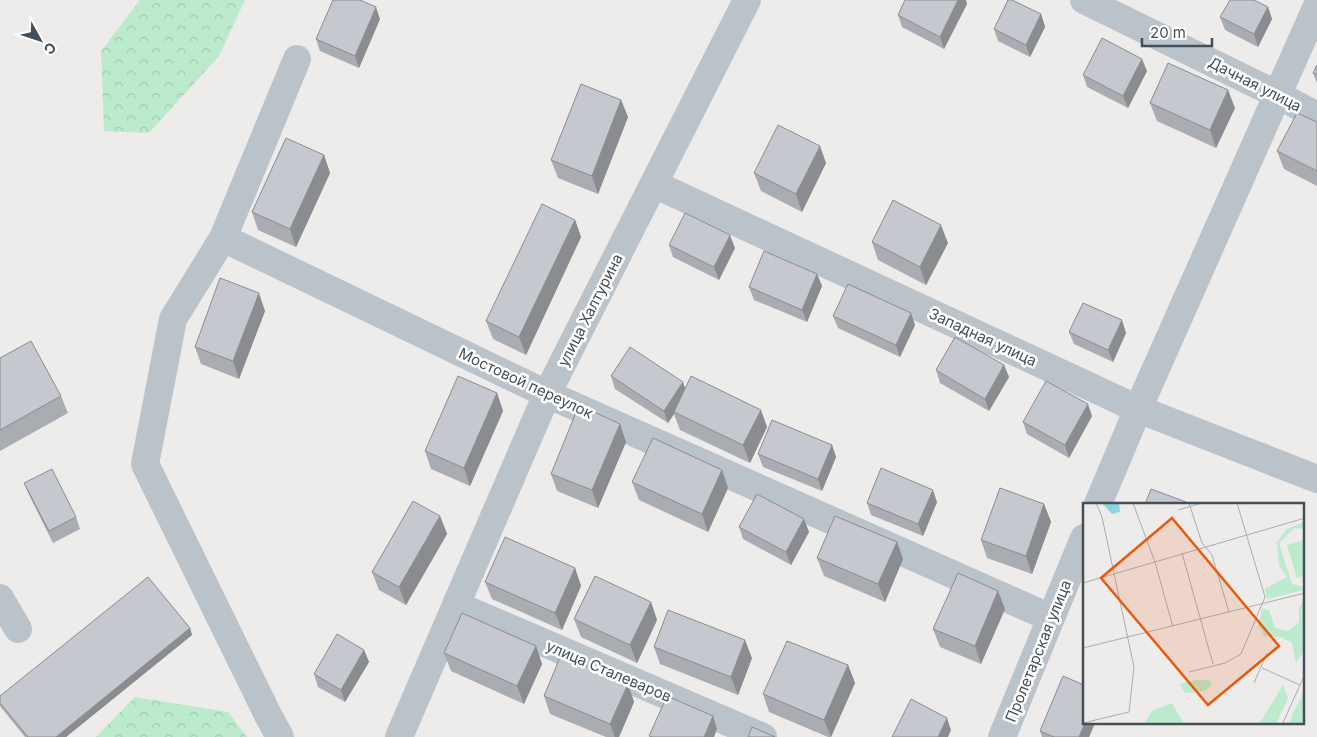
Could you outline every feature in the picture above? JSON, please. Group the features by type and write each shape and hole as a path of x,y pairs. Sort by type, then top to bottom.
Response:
{"street":[{"name":"улица Халтурина","path":"398,737 547,394 748,0"},
{"name":"Дачная улица","path":"1084,0 1317,116"},
{"path":"1098,503 1138,409 1317,6"},
{"path":"280,737 145,464 173,319 223,238 297,59"},
{"name":"Западная улица","path":"654,184 1138,409 1317,479"},
{"name":"Мостовой переулок","path":"223,238 547,394 1051,618"},
{"name":"Пролетарская улица","path":"1002,737 1083,540"},
{"path":"0,598 18,629"},
{"name":"улица Сталеваров","path":"456,605 763,737"}],"green space":[{"path":"140,0 245,0 219,56 149,133 104,131 101,51"},
{"path":"135,697 228,712 247,737 96,737"}],"building":[{"path":"333,0 360,0 376,7 355,56 316,39"},
{"path":"905,0 958,0 940,37 898,15"},
{"path":"1008,0 1012,0 1041,14 1026,45 994,29"},
{"path":"1230,0 1254,0 1268,7 1254,34 1220,17"},
{"path":"1102,38 1142,59 1123,96 1083,75"},
{"path":"1168,63 1228,90 1210,130 1150,103"},
{"path":"1317,65 1317,74 1313,73"},
{"path":"581,84 621,100 592,176 551,160"},
{"path":"1297,113 1317,122 1317,171 1277,151"},
{"path":"778,125 820,146 796,194 754,173"},
{"path":"286,138 324,155 290,229 252,212"},
{"path":"893,200 941,225 920,267 872,242"},
{"path":"542,204 575,220 519,337 486,321"},
{"path":"685,213 730,235 714,267 669,245"},
{"path":"764,251 817,274 802,310 749,287"},
{"path":"220,278 259,293 233,361 195,347"},
{"path":"848,284 911,313 896,345 833,316"},
{"path":"1083,303 1122,320 1108,350 1069,332"},
{"path":"955,337 1004,365 985,399 936,370"},
{"path":"31,341 61,396 0,430 0,358"},
{"path":"630,347 683,382 664,411 611,376"},
{"path":"458,376 497,393 464,468 425,451"},
{"path":"691,376 761,410 743,445 674,412"},
{"path":"1046,381 1088,404 1065,445 1023,422"},
{"path":"579,405 620,424 592,490 551,474"},
{"path":"772,420 832,445 818,479 758,454"},
{"path":"653,438 722,470 702,514 632,482"},
{"path":"881,468 933,490 918,524 867,503"},
{"path":"52,469 76,517 49,531 24,483"},
{"path":"1000,488 1044,504 1026,556 981,540"},
{"path":"1151,489 1186,502 1186,503 1145,503"},
{"path":"757,494 804,519 786,552 739,527"},
{"path":"413,501 440,516 399,587 372,572"},
{"path":"835,516 897,542 878,584 817,558"},
{"path":"505,537 575,568 555,613 485,582"},
{"path":"958,573 998,591 975,646 933,629"},
{"path":"595,576 651,602 630,645 574,619"},
{"path":"148,577 190,628 56,737 28,737 0,703 0,696"},
{"path":"668,610 745,640 731,677 654,647"},
{"path":"462,613 536,646 517,686 444,653"},
{"path":"337,634 364,650 341,690 314,674"},
{"path":"787,641 848,665 824,720 763,694"},
{"path":"561,655 628,684 610,724 544,696"},
{"path":"1063,676 1083,685 1083,724 1085,724 1079,737 1054,737 1040,731"},
{"path":"667,696 713,716 704,737 649,736"},
{"path":"911,699 947,718 938,737 892,737"},
{"path":"752,727 775,737 748,737"}]}
